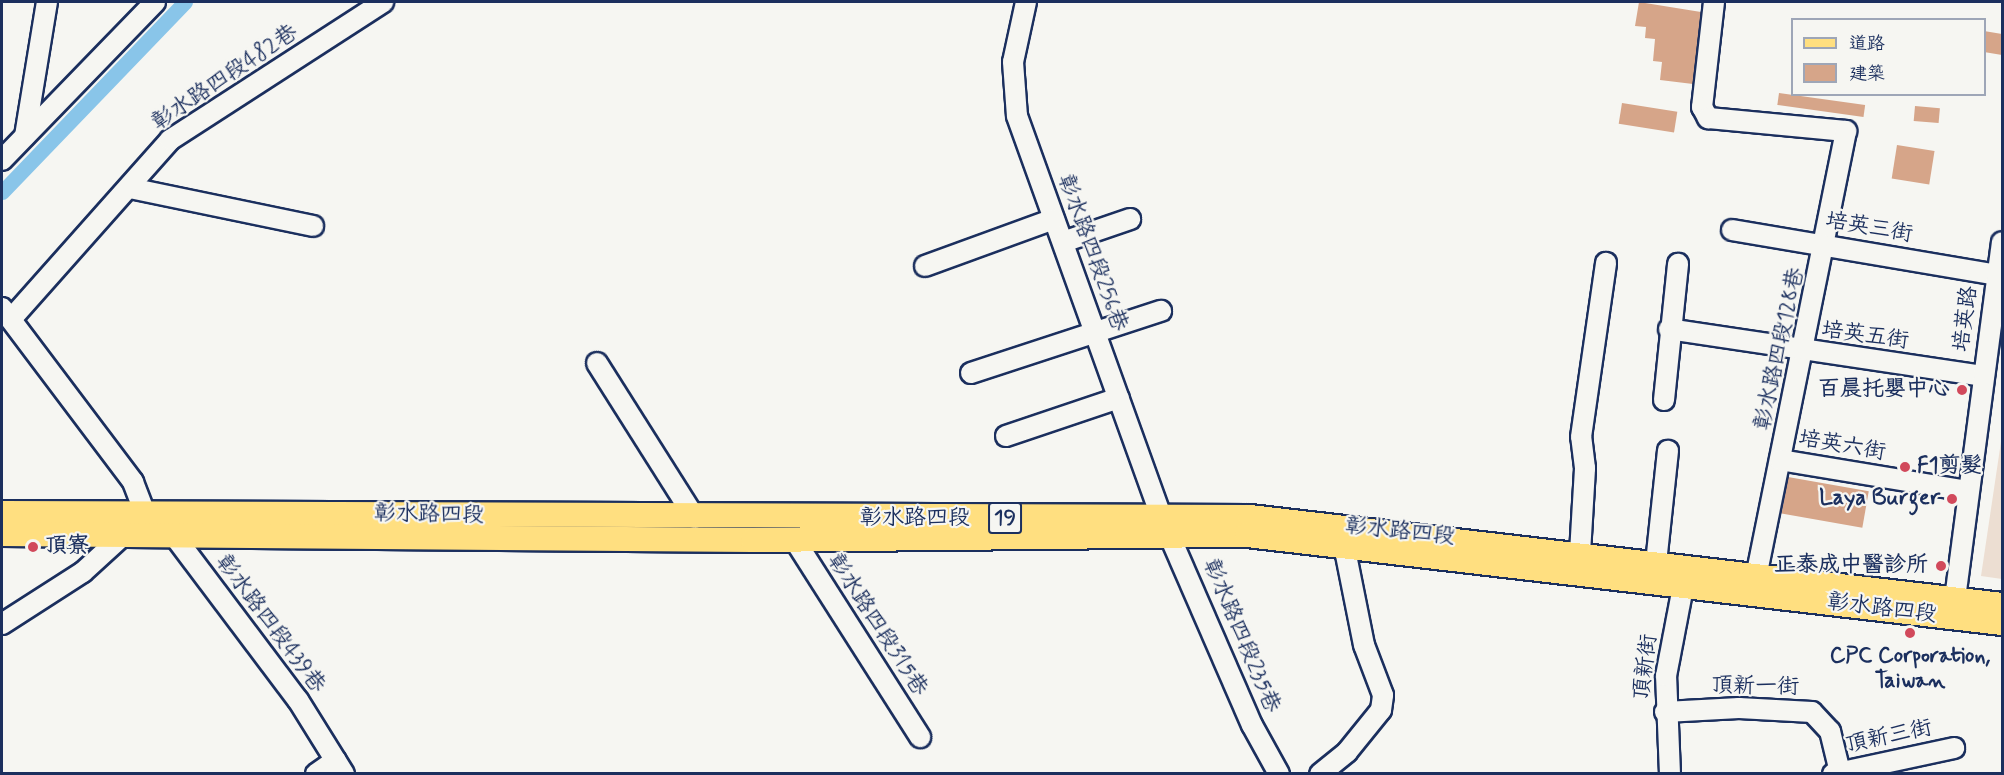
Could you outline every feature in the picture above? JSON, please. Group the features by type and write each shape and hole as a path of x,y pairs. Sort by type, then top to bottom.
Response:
{"main road":[{"name":"彰水路四段","path":"2,513 695,518 794,539 1166,525 1250,517 1656,563 1685,577 1756,576 1954,608 2002,623"},
{"name":"彰水路四段","path":"2,534 175,537 1166,525 1344,545 1685,577 1954,608 2002,605"}],"street":[{"path":"25,136 47,2"},
{"path":"2,160 155,2"},
{"name":"彰水路四段482巷","path":"145,513 133,482 7,313 130,188 170,140 383,2"},
{"name":"彰水路四段256巷","path":"1026,2 1013,62 1017,116 1166,525"},
{"name":"彰水路四段128巷","path":"1714,2 1702,107 1708,118 1846,131 1805,352 1756,576"},
{"path":"130,188 313,226"},
{"path":"925,266 1054,219"},
{"path":"1063,242 1130,219"},
{"name":"培英三街","path":"1732,230 1997,275"},
{"name":"培英路","path":"1954,608 1966,491 2002,242"},
{"path":"1581,553 1585,468 1581,437 1606,263"},
{"path":"1664,400 1678,264"},
{"path":"971,373 1096,336 1161,310"},
{"name":"培英五街","path":"1670,329 1805,352 1983,376"},
{"path":"597,363 695,518"},
{"path":"1006,436 1119,398"},
{"path":"1656,563 1668,452"},
{"name":"培英六街","path":"1780,460 1966,491"},
{"path":"2,624 83,572 124,536 145,513"},
{"name":"彰水路四段439巷","path":"145,513 175,537 298,700 340,767"},
{"name":"彰水路四段235巷","path":"1166,525 1252,725 1279,774"},
{"name":"彰水路四段315巷","path":"794,539 920,737"},
{"path":"1320,774 1347,752 1381,710 1383,695 1364,645 1344,545"},
{"name":"頂新街","path":"1670,774 1665,712 1666,676 1685,577"},
{"name":"頂新一街","path":"1665,712 1739,708 1812,712 1830,731 1837,773"},
{"name":"頂新三街","path":"1837,773 1954,748"},
{"path":"316,774 340,767"}],"shaded area":[{"path":"2002,435 2002,579 1981,576"}],"building":[{"path":"1639,2 1701,12 1693,84 1660,80 1662,62 1653,61 1655,39 1645,38 1646,27 1635,26"},
{"path":"1986,31 2002,34 2002,55 1986,52"},
{"path":"1779,93 1865,105 1863,117 1777,105"},
{"path":"1622,103 1677,112 1674,133 1619,124"},
{"path":"1915,106 1940,108 1939,123 1914,121"},
{"path":"1897,145 1935,151 1929,185 1892,179"},
{"path":"1788,477 1869,491 1862,528 1782,513"}],"waterway":[{"path":"2,192 185,2"}],"place":[{"name":"百晨托嬰中心","path":"1962,390"},
{"name":"F1剪髮","path":"1905,467"},
{"name":"Laya Burger","path":"1952,499"},
{"name":"頂寮","path":"33,547"},
{"name":"正泰成中醫診所","path":"1941,566"},
{"name":"CPC Corporation, Taiwan","path":"1910,633"}]}
